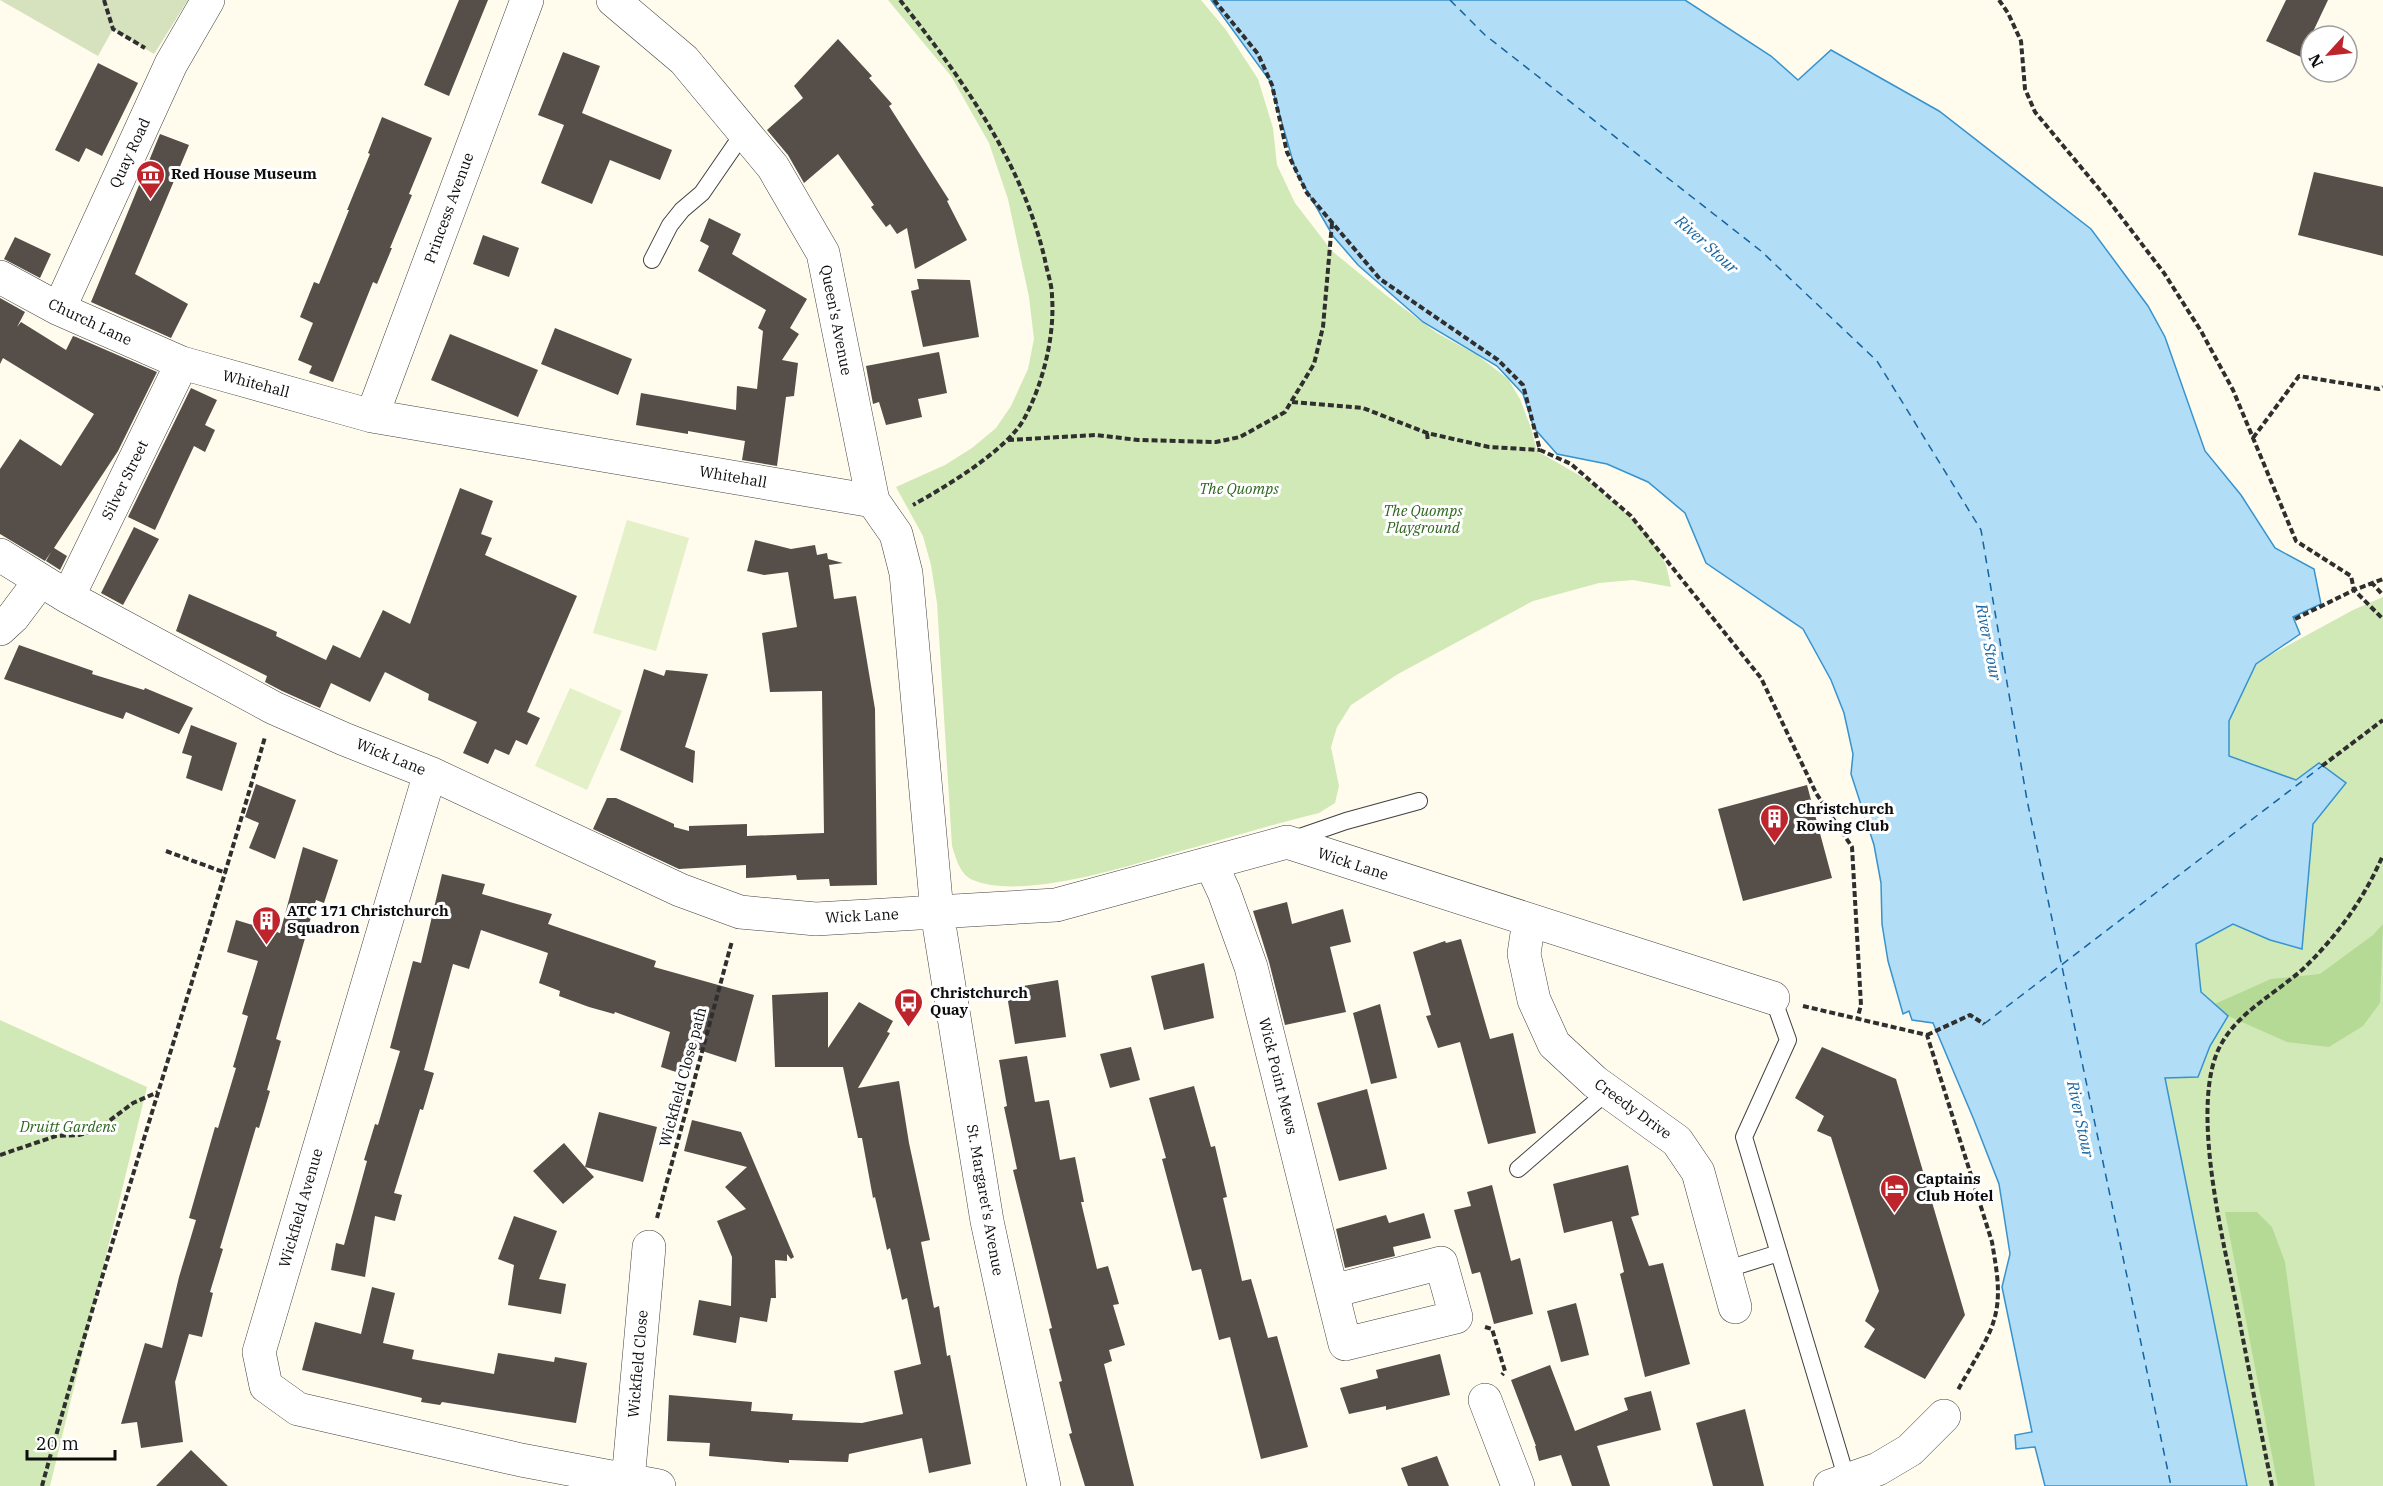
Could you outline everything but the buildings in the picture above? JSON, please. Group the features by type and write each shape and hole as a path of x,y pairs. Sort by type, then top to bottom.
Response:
{"street":[{"name":"Quay Road","path":"59,309 171,64 208,0"},
{"name":"Princess Avenue","path":"372,416 527,0"},
{"name":"Queen's Avenue","path":"613,0 684,60 744,132 773,167 823,253 880,510"},
{"name":"Church Lane","path":"0,278 59,309 182,363"},
{"name":"Whitehall","path":"182,363 372,416 880,510"},
{"name":"Silver Street","path":"68,597 182,363"},
{"path":"880,510 896,534 906,573 937,912"},
{"name":"Wick Lane","path":"0,555 68,597 274,708 430,773 680,890 740,912 816,919 1056,905 1287,842 1773,998"},
{"path":"0,628 13,617 40,581"},
{"name":"Wickfield Avenue","path":"430,773 259,1352 266,1386 298,1409 517,1473 627,1480 659,1486"},
{"name":"Wick Point Mews","path":"1212,864 1251,967 1345,1344 1456,1317"},
{"name":"St. Margaret's Avenue","path":"937,912 987,1221 1038,1485"},
{"name":"Creedy Drive","path":"1529,920 1524,954 1534,1000 1554,1044 1608,1091 1677,1141 1698,1172 1735,1307"},
{"name":"Wickfield Close","path":"627,1480 649,1247"},
{"path":"1333,1291 1441,1263 1456,1317"},
{"path":"1485,1400 1518,1486"},
{"path":"1838,1483 1878,1468 1910,1450 1944,1416"}],"lane":[{"path":"652,260 670,225 682,210 702,193 744,132"},
{"path":"1287,842 1346,821 1419,801"},
{"path":"1773,998 1788,1040 1744,1137 1779,1253 1838,1483"},
{"path":"1518,1169 1608,1091"},
{"path":"1724,1270 1779,1253"}],"path":[{"path":"104,0 113,29 171,64"},
{"path":"880,510 929,496 967,471 1007,440 1023,420 1038,384 1051,332 1052,294 1040,240 1020,183 990,124 944,57 900,0"},
{"path":"1214,0 1258,54 1272,85 1287,152 1307,193 1380,279 1498,360 1523,385 1540,450"},
{"path":"1999,0 2021,41 2025,89 2035,112 2105,196 2164,273 2201,331 2228,381 2296,541 2351,576 2354,590 2383,619"},
{"path":"1007,440 1096,435 1138,440 1216,442 1240,437 1285,412 1314,364 1323,327 1332,223"},
{"path":"2253,438 2299,376 2379,389 2383,387"},
{"path":"1292,402 1363,408 1427,433 1489,447 1540,450 1571,464 1631,516 1761,678 1816,793 1852,847 1861,1005 1857,1020"},
{"path":"1427,433 1428,442"},
{"path":"2295,619 2371,582 2383,579"},
{"path":"2371,582 2383,595"},
{"path":"42,1486 74,1371 274,708"},
{"path":"2322,766 2383,720"},
{"path":"166,851 226,873"},
{"path":"2272,1486 2212,1179 2208,1095 2211,1070 2222,1043 2240,1019 2303,968 2355,910 2383,855"},
{"name":"Wickfield Close path","path":"649,1247 740,912"},
{"path":"1773,998 1927,1035 1970,1014 1984,1024"},
{"path":"1927,1035 1992,1242 1998,1295 1994,1321 1944,1416"},
{"path":"0,1155 56,1136 79,1135 97,1130 133,1103 158,1092"},
{"path":"1456,1317 1492,1329 1505,1371 1485,1400"}],"green space":[{"path":"0,0 188,0 154,54 113,29 98,56"},
{"name":"The Quomps","path":"888,0 1201,0 1226,30 1258,79 1273,128 1277,165 1295,203 1332,251 1437,333 1477,355 1508,379 1520,399 1537,451 1584,478 1621,508 1651,539 1666,565 1671,587 1633,580 1599,583 1533,601 1398,674 1351,705 1337,727 1331,747 1339,786 1335,803 1319,813 1071,880 1017,886 993,885 969,878 959,866 952,846 937,603 931,565 923,536 896,487 945,465 972,448 996,428 1011,406 1028,369 1034,339 1029,297 1008,199 989,143 951,76"},
{"path":"627,520 689,538 656,651 593,633"},
{"path":"2383,597 2383,1486 2247,1486 2164,1078 2198,1077 2210,1046 2228,1017 2201,992 2196,944 2233,924 2270,940 2302,949 2313,824 2345,784 2319,764 2296,780 2229,756 2229,721 2256,663 2353,610"},
{"path":"570,688 622,711 587,790 535,766"},
{"path":"2383,924 2380,1003 2363,1026 2329,1047 2287,1042 2208,1007 2271,979 2320,974 2373,935"},
{"name":"Druitt Gardens","path":"0,1020 147,1087 50,1486 0,1486"},
{"path":"2225,1212 2257,1212 2272,1227 2285,1262 2315,1486 2278,1486"}],"water":[{"name":"River Stour","path":"1211,0 1685,0 1771,56 1798,80 1831,50 1939,111 2091,229 2148,306 2165,337 2205,451 2241,495 2275,548 2314,569 2321,604 2293,617 2300,634 2256,664 2229,721 2229,756 2296,780 2319,763 2346,783 2313,824 2302,949 2270,940 2233,924 2196,944 2201,992 2228,1016 2210,1046 2198,1077 2165,1078 2247,1486 2045,1486 2035,1447 2016,1449 2015,1435 2032,1432 2002,1287 2010,1254 1999,1184 1933,1023 1912,1020 1909,1011 1903,1014 1888,961 1882,924 1881,883 1874,845 1851,774 1853,754 1844,713 1831,680 1803,629 1706,563 1685,513 1648,482 1607,464 1557,454 1534,428 1523,394 1497,366 1423,322 1358,265 1333,236 1296,172 1270,81"}],"ferry route":[{"path":"1450,0 1485,35 1761,251 1877,361 1981,530 2027,800 2171,1486"},
{"path":"1984,1024 2322,766"}],"place":[{"name":"Red House Museum","path":"150,200"},
{"name":"Christchurch Rowing Club","path":"1775,844"},
{"name":"ATC 171 Christchurch Squadron","path":"266,946"},
{"name":"Christchurch Quay","path":"909,1028"},
{"name":"Captains Club Hotel","path":"1895,1214"}],"park label":[{"name":"The Quomps Playground","path":"1423,520"}]}
